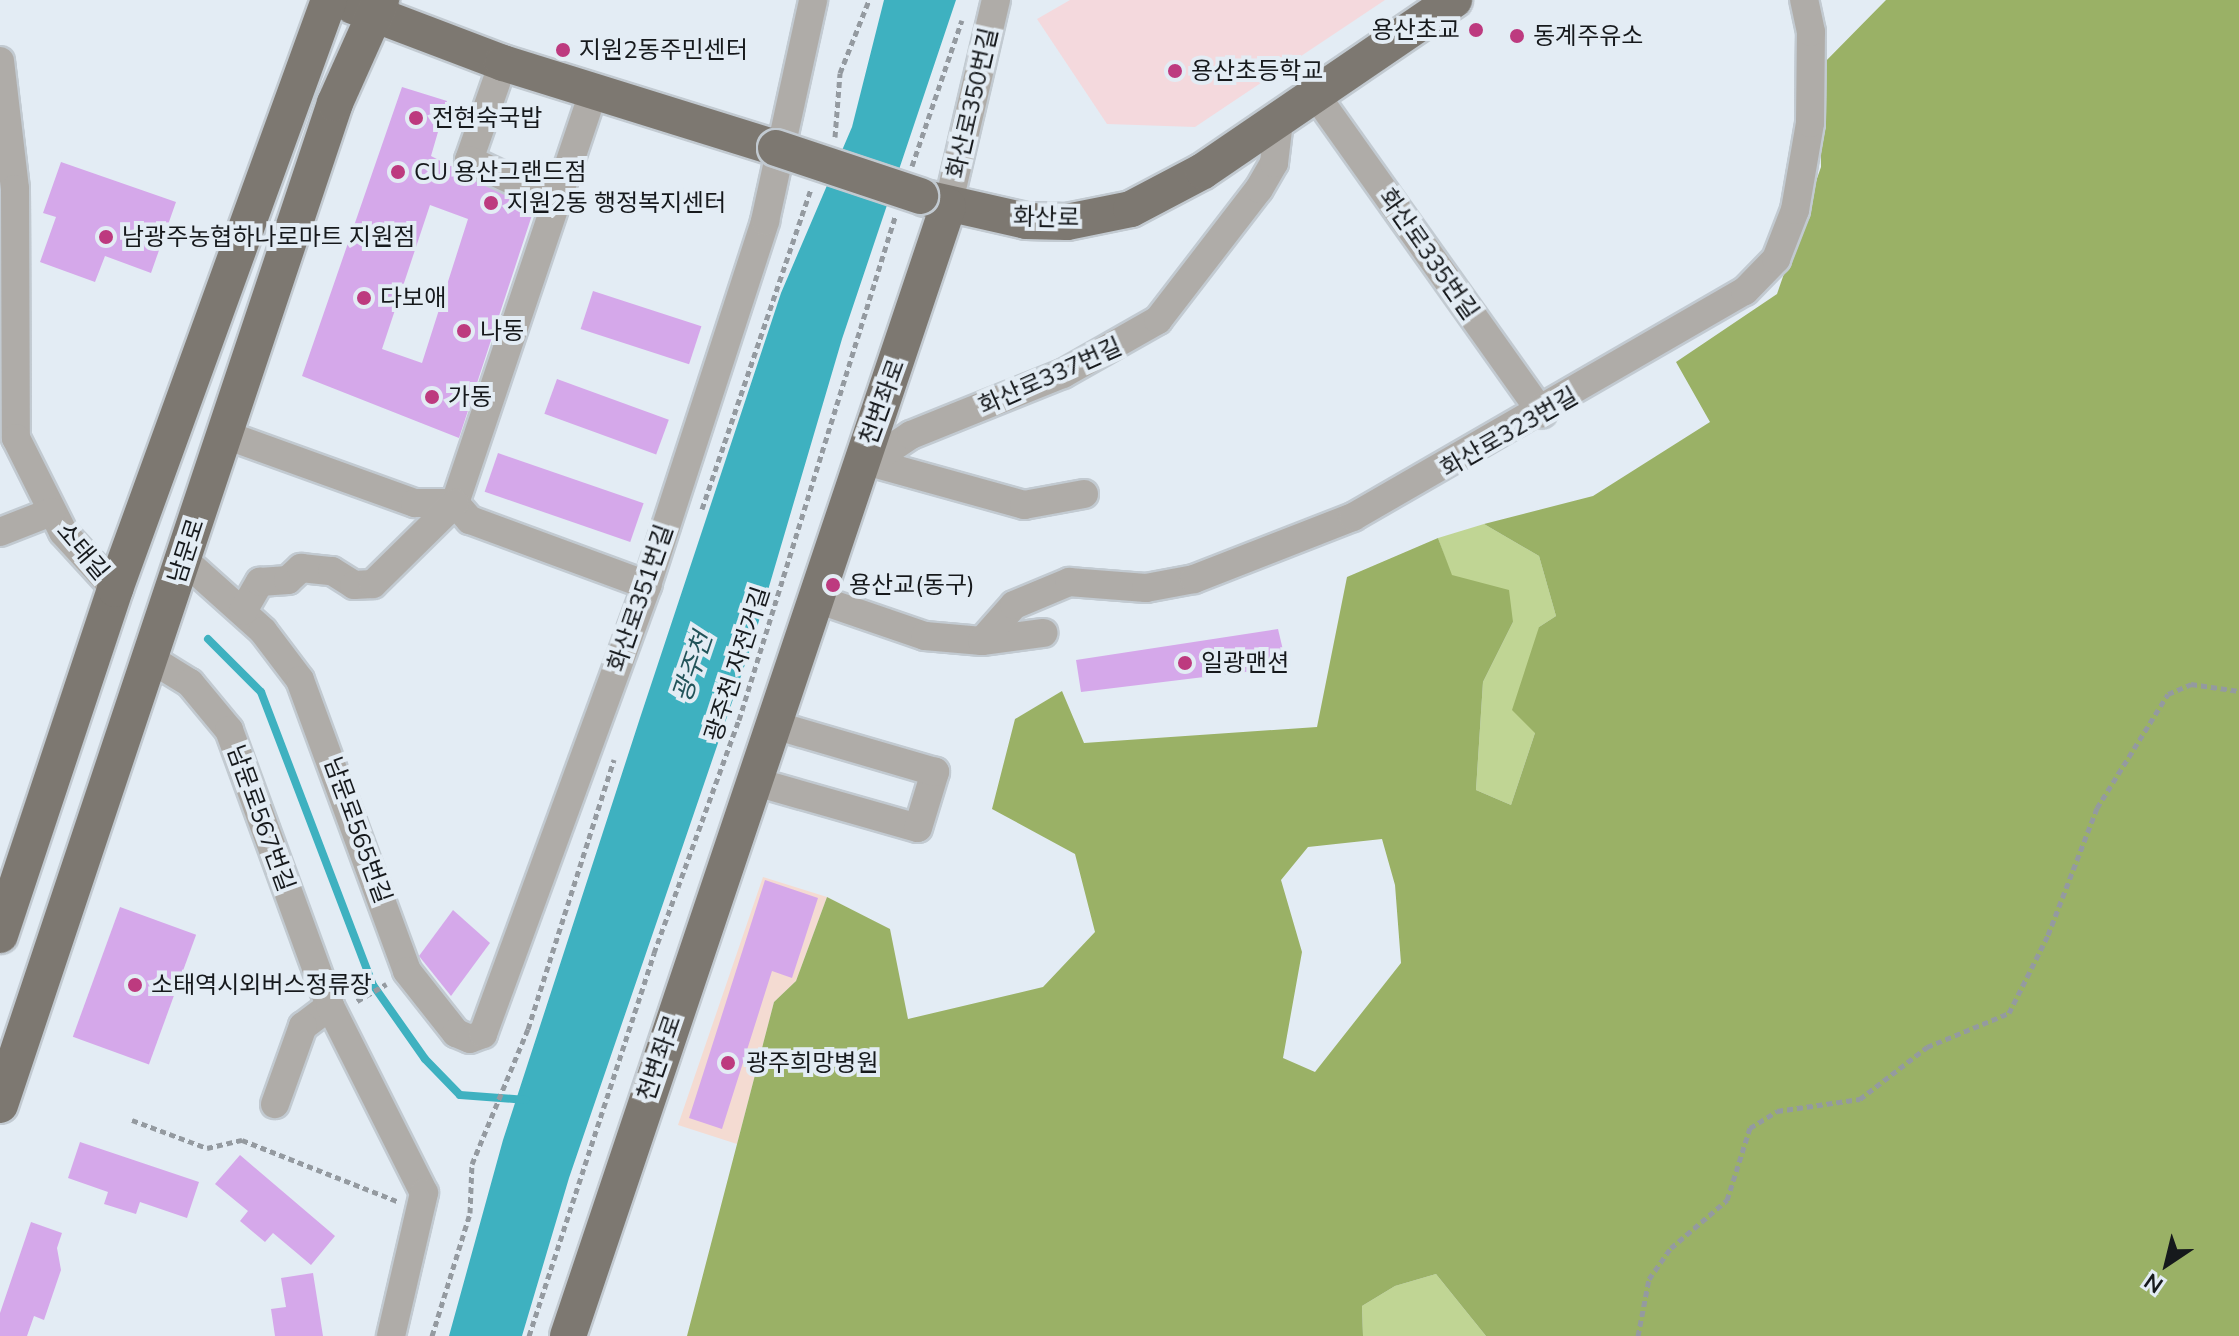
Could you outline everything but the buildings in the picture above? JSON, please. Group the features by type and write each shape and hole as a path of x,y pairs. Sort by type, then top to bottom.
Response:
{"main road":[{"path":"2,922 115,589 329,0"},
{"name":"화산로","path":"337,0 378,7 503,63 776,148 918,198 1026,221 1100,217 1159,197 1279,121 1454,0"},
{"name":"남문로","path":"0,1105 335,103 378,7"},
{"name":"천변좌로","path":"568,1336 817,599 865,467 918,198"}],"street":[{"name":"화산로351번길","path":"476,1037 483,1034 647,585 765,221 776,148 813,0"},
{"name":"화산로350번길","path":"918,198 996,0"},
{"name":"화산로323번길","path":"982,641 1014,605 1069,582 1146,588 1243,563 1409,489 1542,414 1736,297 1776,259 1795,210 1810,123 1811,32 1804,0"},
{"name":"소태길","path":"0,61 15,189 13,465 115,589"},
{"path":"503,63 469,160 556,201"},
{"path":"243,611 260,582 288,580 301,568 332,571 354,585 373,584 455,503 594,90"},
{"name":"화산로335번길","path":"1315,94 1542,414"},
{"name":"화산로337번길","path":"865,467 911,435 1063,374 1158,320 1259,189 1274,163 1279,121"},
{"path":"223,434 415,503 455,503 470,520 647,585"},
{"name":"천변좌로","path":"865,467 1024,505 1084,494"},
{"name":"소태길","path":"0,532 51,512"},
{"name":"남문로565번길","path":"184,560 243,611 300,680 407,971 456,1033 476,1037"},
{"path":"817,599 925,636 982,641 1043,633"},
{"name":"남문로567번길","path":"151,659 190,683 229,730 421,1182 422,1211 391,1336"},
{"path":"756,782 918,828 935,772 774,725"},
{"path":"275,1104 303,1026 343,1004"}],"path":[{"name":"광주천 자전거길","path":"529,1336 654,953 739,720 918,198 967,4"},
{"path":"1638,1336 1649,1279 1671,1248 1727,1200 1750,1128 1777,1111 1860,1099 1927,1047 2009,1013 2048,935 2097,808 2168,694 2191,684 2239,691"},
{"path":"343,1004 390,981"},
{"path":"432,1336 470,1213 472,1164 502,1091"},
{"path":"132,1120 207,1148 242,1140 422,1211"}],"shaded area":[{"name":"용산초등학교","path":"1070,0 1385,0 1195,127 1107,124 1037,19"},
{"name":"광주희망병원","path":"763,877 827,897 796,981 774,1002 737,1144 678,1125"}],"green space":[{"path":"1886,0 2239,0 2239,1336 1486,1336 1436,1274 1395,1286 1362,1306 1363,1336 687,1336 774,1002 796,981 827,897 890,929 908,1019 1043,987 1095,932 1075,854 992,809 1015,719 1062,691 1084,743 1317,727 1347,577 1438,538 1452,575 1509,590 1513,622 1483,682 1476,790 1511,805 1535,733 1512,710 1539,627 1556,616 1539,556 1484,524 1593,496 1710,422 1676,362 1777,294 1821,167 1820,67","holes":["1382,839 1395,885 1401,963 1315,1072 1283,1058 1302,952 1281,880 1308,847"]},
{"path":"1484,524 1539,556 1556,616 1539,627 1535,733 1511,805 1476,790 1483,682 1513,622 1451,575 1438,538"},
{"path":"1436,1274 1486,1336 1363,1336 1362,1306 1395,1286"}],"water":[{"name":"광주천","path":"884,0 956,0 842,339 753,641 569,1178 522,1336 449,1336 503,1140 640,718 781,293 852,127"}],"waterway":[{"path":"208,639 261,692 373,985 425,1059 460,1095 526,1100"}],"place":[{"name":"용산초교","path":"1476,30"},
{"name":"동계주유소","path":"1517,36"},
{"name":"지원2동주민센터","path":"563,50"},
{"name":"용산초등학교","path":"1175,71"},
{"name":"전현숙국밥","path":"416,118"},
{"name":"CU 용산그랜드점","path":"398,172"},
{"name":"지원2동 행정복지센터","path":"491,203"},
{"name":"남광주농협하나로마트 지원점","path":"106,237"},
{"name":"다보애","path":"364,298"},
{"name":"나동","path":"464,331"},
{"name":"가동","path":"432,397"},
{"name":"용산교(동구)","path":"833,585"},
{"name":"일광맨션","path":"1185,663"},
{"name":"소태역시외버스정류장","path":"135,985"},
{"name":"광주희망병원","path":"728,1063"}]}
